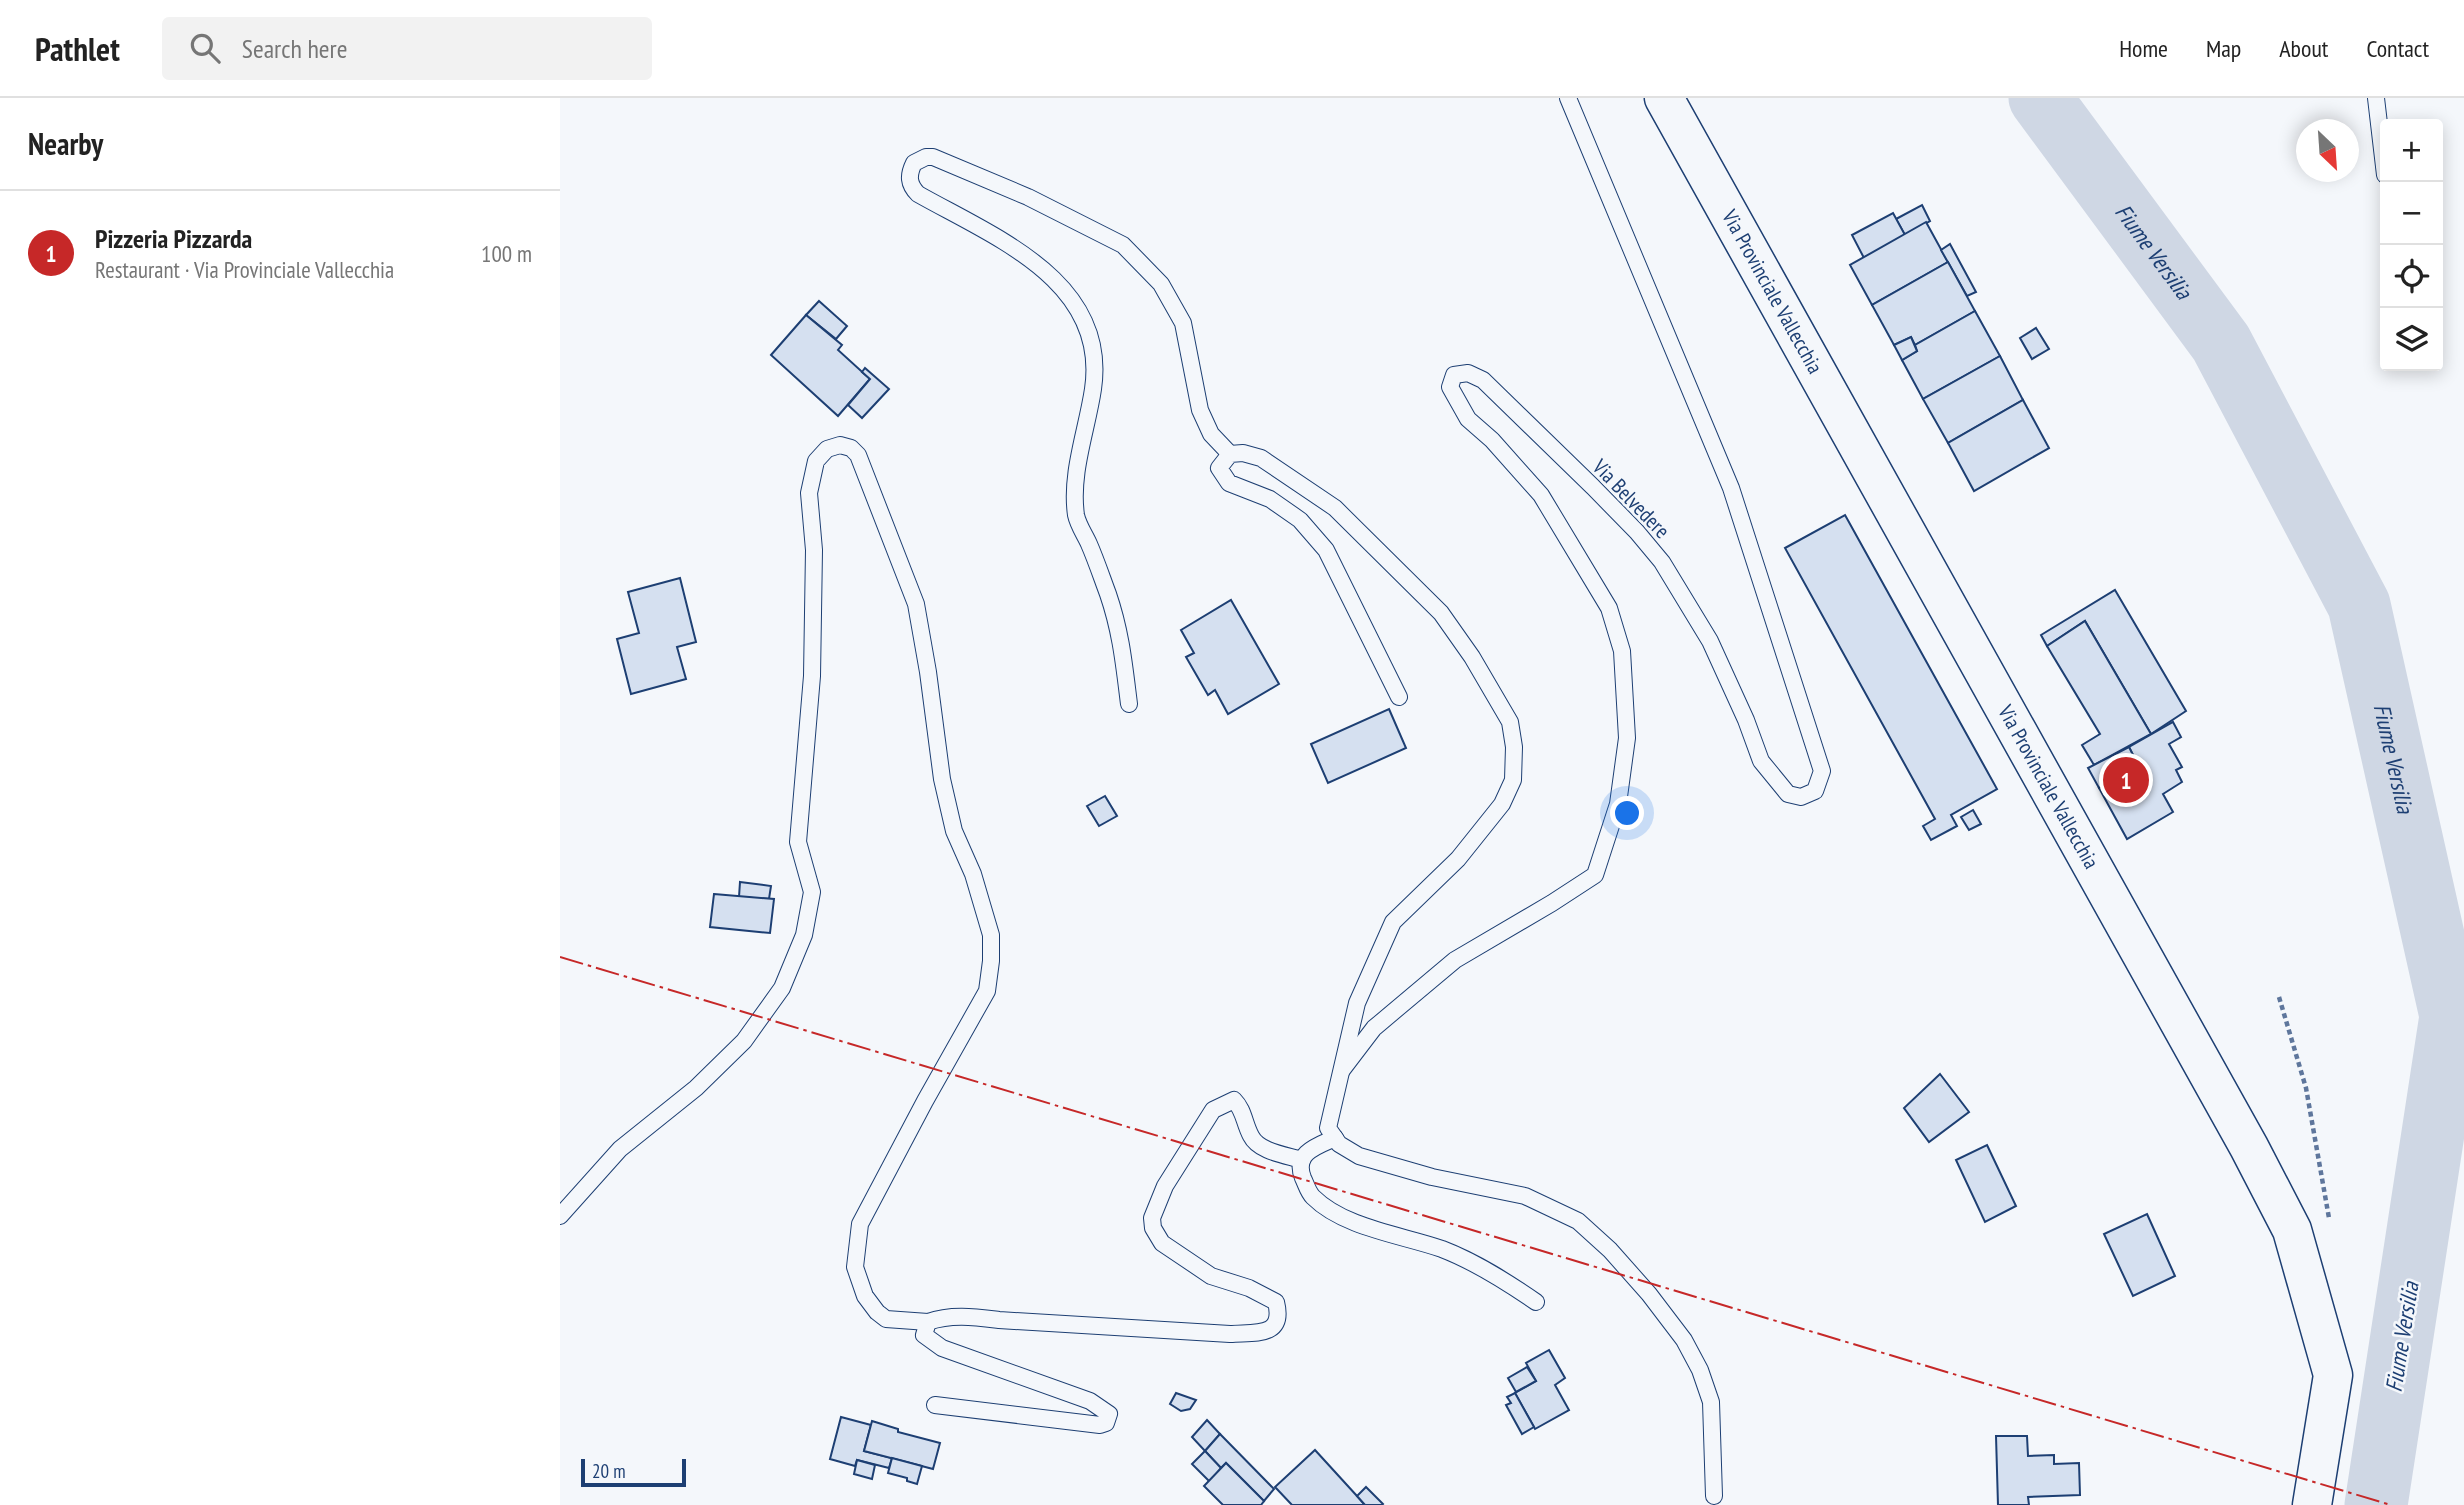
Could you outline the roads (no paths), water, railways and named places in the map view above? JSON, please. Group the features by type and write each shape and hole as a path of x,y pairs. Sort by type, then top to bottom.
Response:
{"main road":[{"name":"Via Provinciale Vallecchia","path":"1664,98 2249,1147 2291,1230 2333,1375 2312,1505"}],"lane":[{"name":"Via Belvedere","path":"1342,1070 1374,1028 1455,960 1552,904 1595,875 1618,804 1627,738 1622,650 1609,608 1541,495 1492,440 1468,419 1450,387 1454,374 1468,373 1483,380 1593,487 1662,562 1710,641 1746,720 1761,761 1788,794 1801,797 1815,791 1822,771 1731,488 1567,98"},
{"path":"2376,98 2380,132"},
{"path":"1129,704 1120,631 1077,518 1074,486 1093,386 1095,350 1084,320 1057,280 1018,250 918,194 910,183 909,176 914,163 926,157 933,157 1028,197 1123,245 1161,284 1183,323 1200,410 1211,434 1230,454"},
{"path":"560,1216 620,1149 696,1088 744,1041 782,988 804,935 812,892 798,842 812,677 814,550 809,493 816,461 827,449 840,445 851,448 858,455 916,604 942,779 954,831 973,874 990,935 991,961 987,991 860,1224 855,1267 865,1296 886,1319 928,1322 969,1316 1230,1334 1268,1331 1276,1325 1280,1315 1276,1302 1249,1288 1211,1276 1162,1243 1153,1228 1152,1218 1165,1186 1213,1110 1234,1100 1240,1106 1252,1139 1266,1149 1302,1160"},
{"path":"1399,697 1325,550 1300,520 1270,499 1230,483 1219,468 1230,454 1243,453 1261,458 1335,508 1441,613 1472,657 1510,722 1514,747 1513,780 1502,804 1458,859 1393,922 1357,1003 1328,1128 1339,1144 1359,1156 1432,1177 1525,1196 1578,1221 1609,1250 1649,1294 1684,1340 1700,1370 1711,1402 1714,1496"},
{"path":"1335,1138 1310,1150 1302,1160 1300,1169 1311,1195 1327,1209 1371,1228 1444,1250 1505,1280 1536,1302"},
{"path":"928,1322 924,1335 942,1348 1090,1401 1109,1414 1109,1419 1100,1425 935,1405"}],"waterway":[{"name":"Fiume Versilia","path":"2040,98 2221,343 2359,605 2451,1016 2376,1505"}],"place":[{"name":"Pizzeria Pizzarda","path":"2126,780"}]}
